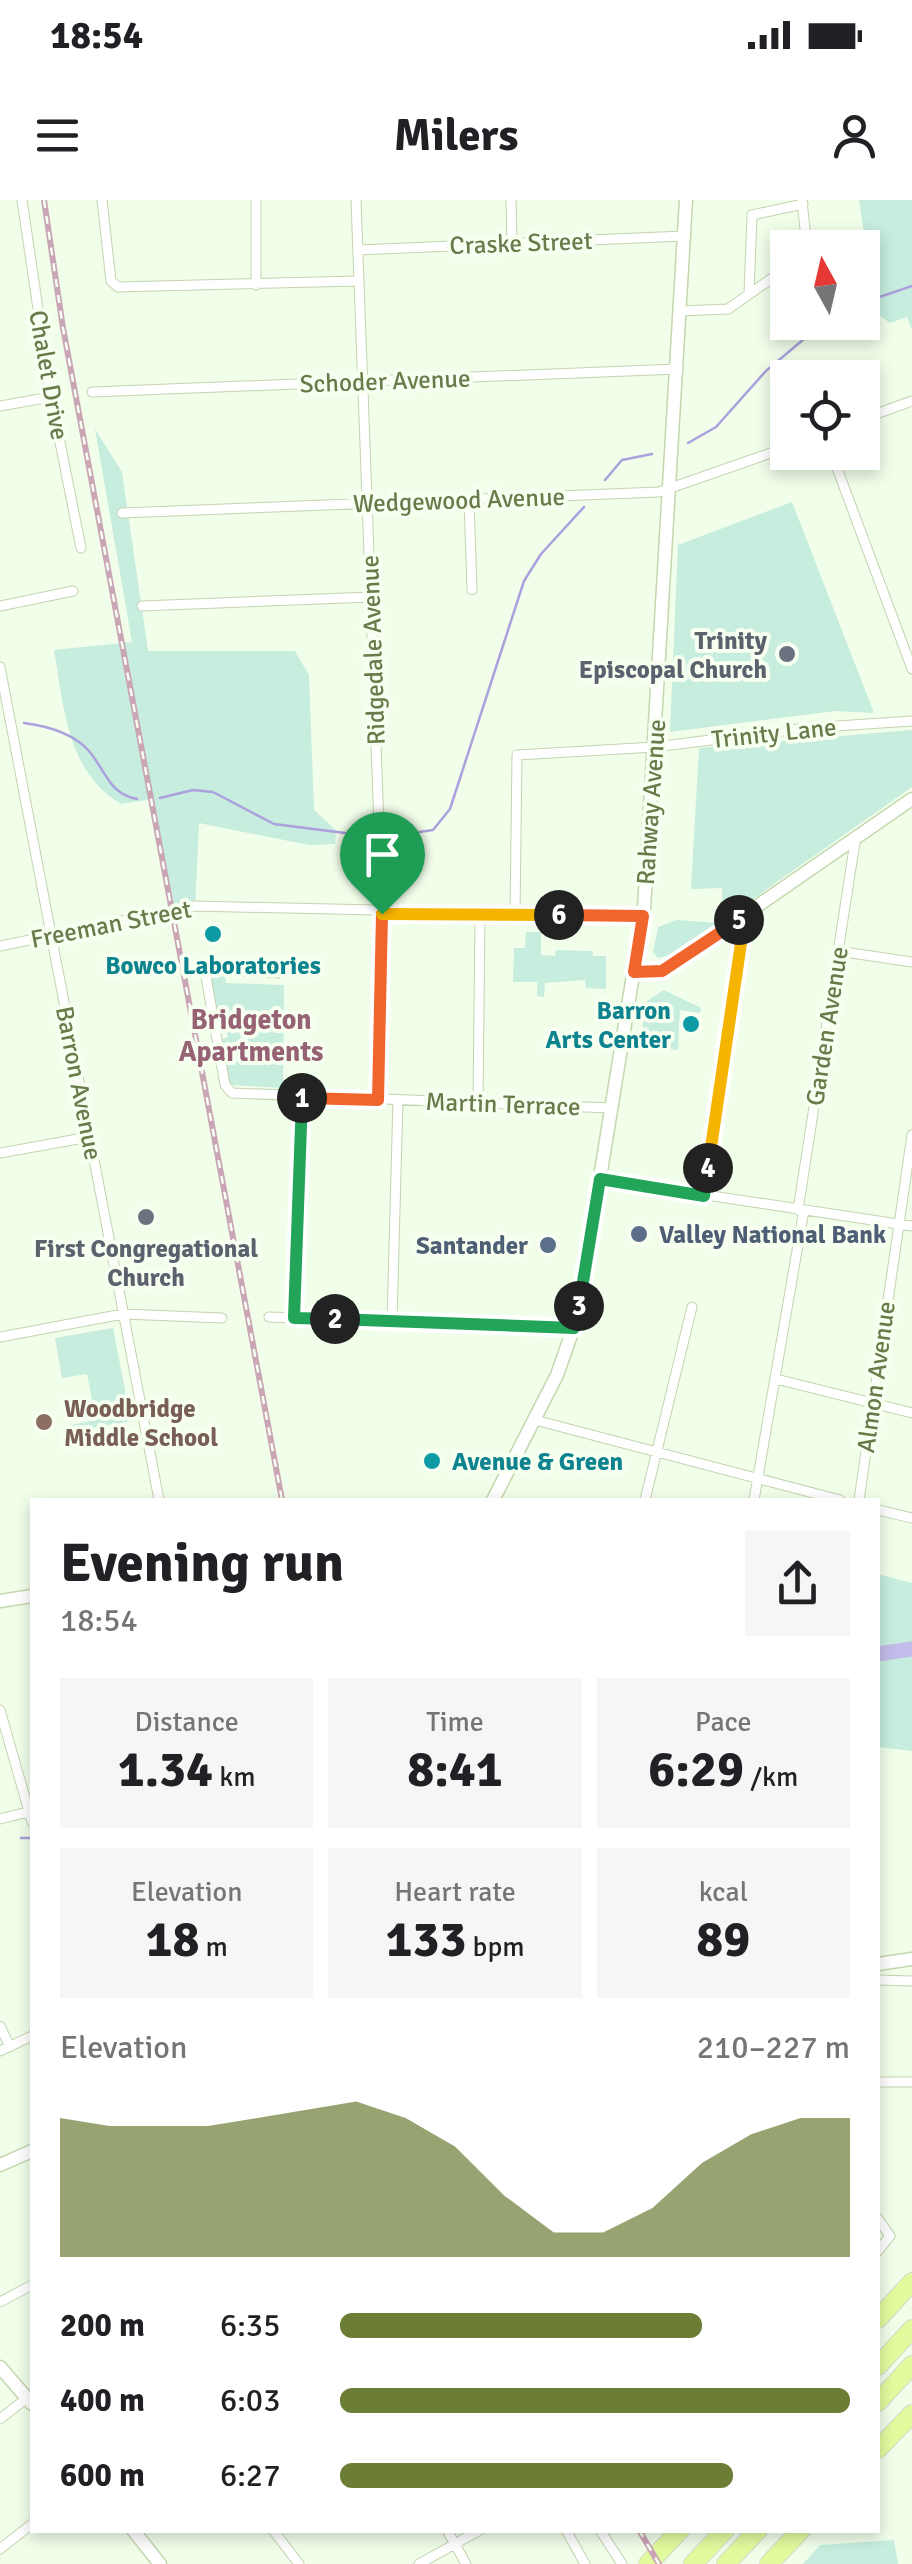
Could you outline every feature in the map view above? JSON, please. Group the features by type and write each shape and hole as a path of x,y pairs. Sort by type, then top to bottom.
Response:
{"highway":[{"path":"880,2317 912,2282"},
{"path":"880,2364 912,2329"},
{"path":"880,2400 912,2365"},
{"path":"880,2447 912,2414"},
{"path":"648,2564 677,2533"},
{"path":"693,2564 721,2533"},
{"path":"726,2564 755,2533"},
{"path":"769,2564 798,2533"}],"main road":[{"name":"Rahway Avenue","path":"494,1498 535,1420 574,1328 643,916 686,200"},
{"path":"634,972 662,971 855,842 912,799"},
{"path":"0,1601 30,1596"},
{"path":"880,1964 912,1960"},
{"path":"0,2165 30,2152"},
{"path":"0,2367 30,2397"},
{"path":"135,2533 160,2564"}],"street":[{"name":"Chalet Drive","path":"22,200 51,397 81,548"},
{"path":"102,200 114,285 256,286 359,281"},
{"path":"256,200 256,286"},
{"name":"Ridgedale Avenue","path":"356,200 382,914 378,1100"},
{"path":"511,200 512,244"},
{"path":"750,294 752,215 802,202 804,230"},
{"name":"Craske Street","path":"358,250 684,236"},
{"path":"681,311 722,311 770,280"},
{"name":"Schoder Avenue","path":"92,392 678,370"},
{"path":"0,406 51,397"},
{"path":"880,413 912,401"},
{"name":"Wedgewood Avenue","path":"122,513 670,490 770,454"},
{"path":"838,470 912,669"},
{"path":"469,500 472,590"},
{"path":"0,606 72,591"},
{"path":"142,606 372,597"},
{"name":"Barron Avenue","path":"0,667 158,1498"},
{"name":"Trinity Lane","path":"515,915 517,755 654,747 808,728 912,721"},
{"name":"Garden Avenue","path":"754,1498 776,1379 855,842"},
{"name":"Freeman Street","path":"0,946 194,906 382,914 643,916"},
{"path":"478,1103 480,914"},
{"path":"704,1196 745,916"},
{"path":"838,951 912,962"},
{"name":"Martin Terrace","path":"280,973 214,970 206,977 228,1090 301,1098 611,1108"},
{"path":"294,1318 301,1098"},
{"path":"392,1321 398,1100"},
{"name":"Almon Avenue","path":"858,1498 912,1135"},
{"path":"0,1153 89,1137"},
{"path":"600,1179 912,1226"},
{"path":"646,1498 692,1307"},
{"path":"0,1336 123,1314 222,1318"},
{"path":"269,1317 574,1328"},
{"path":"776,1379 912,1413"},
{"path":"535,1420 832,1498"},
{"path":"880,1510 912,1518"},
{"path":"0,1710 30,1809"},
{"path":"18,1775 30,1772"},
{"path":"0,1819 30,1815"},
{"path":"880,1980 912,1981"},
{"path":"0,2026 5,2049 30,2037"},
{"path":"880,2082 912,2082"},
{"path":"880,2222 890,2236 880,2248"},
{"path":"0,2302 30,2286"},
{"path":"0,2419 30,2397"},
{"path":"0,2548 30,2526"},
{"path":"275,2533 300,2564"},
{"path":"449,2533 466,2564"},
{"path":"419,2564 475,2533"},
{"path":"568,2533 585,2564"},
{"path":"602,2533 622,2564"}],"green space":[{"path":"859,200 912,200 912,330 907,317 890,323 880,316 880,230 864,230"},
{"path":"95,429 122,472 148,651 295,651 309,675 314,810 336,830 335,844 309,845 199,823 195,909 171,911 153,799 121,804 103,791 79,756 65,715 54,650 132,642"},
{"path":"792,502 874,713 835,711 670,732 678,545"},
{"path":"912,730 912,787 723,920 722,888 691,889 699,748"},
{"path":"677,920 719,923 676,954 658,958 653,952 658,927"},
{"path":"526,932 541,932 541,955 555,956 556,950 593,951 593,956 606,956 606,989 586,988 585,980 545,983 544,997 537,996 537,982 513,982 514,948 525,948"},
{"path":"213,976 225,976 226,983 284,985 283,1088 230,1085 222,1039 228,1037 223,1011 216,1011 210,980"},
{"path":"664,990 701,1008 700,1013 680,1010 678,1050 639,1045 647,1001"},
{"path":"113,1328 131,1421 72,1432 71,1425 96,1420 87,1374 62,1378 55,1338"},
{"path":"880,1575 912,1583 912,1751 880,1747"},
{"path":"894,2540 898,2564 803,2564 820,2545"}],"waterway":[{"path":"880,297 912,286"},
{"path":"688,443 716,427 766,371 803,340"},
{"path":"605,480 622,460 652,454"},
{"path":"393,836 433,830 450,809 524,581 541,554 584,507"},
{"path":"24,723 50,728 75,739 89,751 114,787 137,799"},
{"path":"160,798 193,790 213,792 274,824 361,835"},
{"path":"880,1654 912,1649"},
{"path":"21,1838 30,1838"}],"railway":[{"path":"44,200 63,328 282,1498"},
{"path":"641,2533 659,2564"}],"place":[{"name":"Trinity Episcopal Church","path":"787,654"},
{"name":"Bowco Laboratories","path":"213,934"},
{"name":"Barron Arts Center","path":"691,1024"},
{"name":"First Congregational Church","path":"146,1217"},
{"name":"Valley National Bank","path":"639,1234"},
{"name":"Santander","path":"548,1245"},
{"name":"Woodbridge Middle School","path":"44,1422"},
{"name":"Avenue & Green","path":"432,1461"}],"district":[{"name":"Bridgeton Apartments","path":"251,1036"}],"route":[{"path":"382,914 643,916 634,972 653,973 672,966 745,916 704,1196 600,1179 574,1328 294,1318 301,1098 378,1100 382,914"}]}
